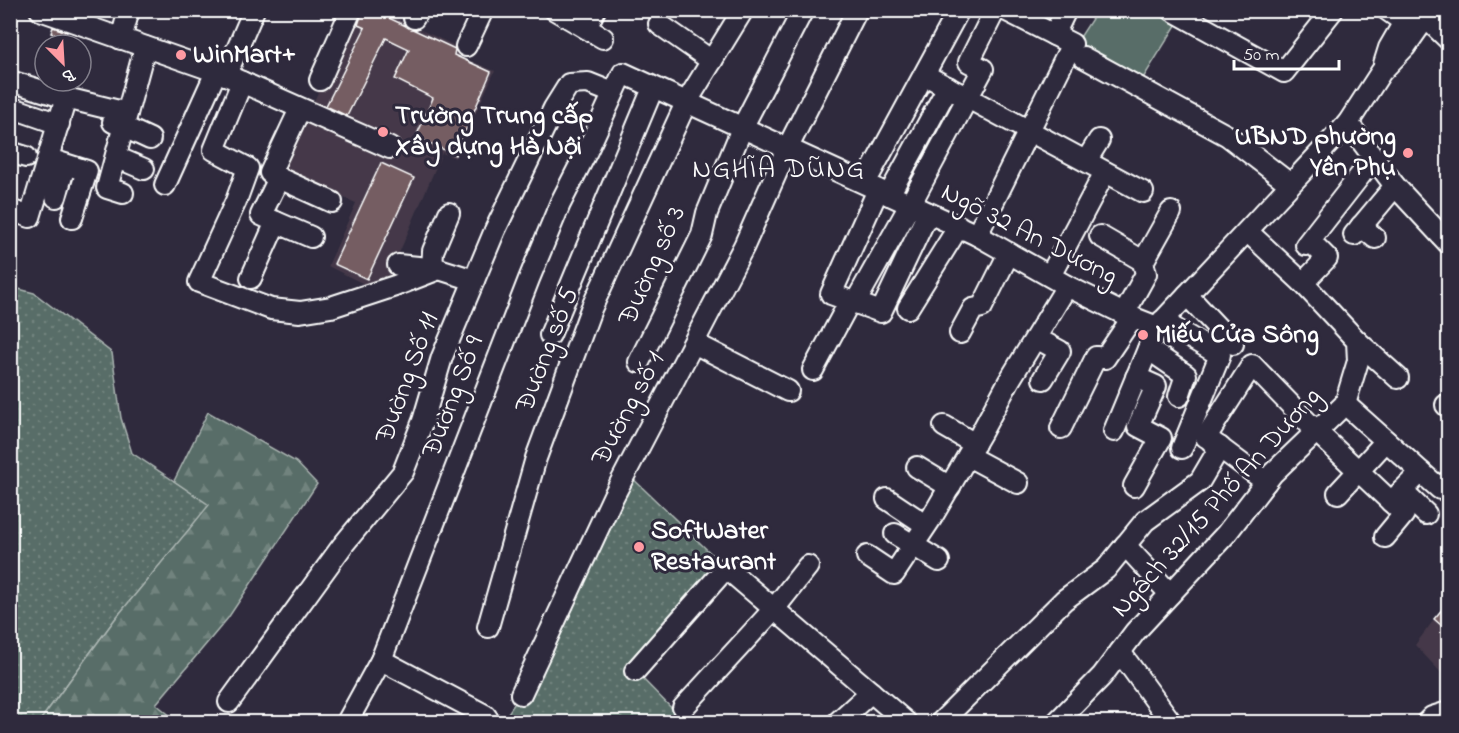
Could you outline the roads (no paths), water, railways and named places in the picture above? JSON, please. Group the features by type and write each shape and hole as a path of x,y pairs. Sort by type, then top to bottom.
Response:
{"street":[{"path":"40,10 228,76 390,148"},
{"path":"121,39 129,10"},
{"path":"165,184 228,76 254,10"},
{"path":"320,80 351,10"},
{"path":"466,46 483,10"},
{"path":"586,28 595,10"},
{"name":"Đường số 5","path":"488,627 536,458 587,319 686,103 743,10"},
{"name":"Đường số 3","path":"639,362 702,235 707,213 743,126 802,10"},
{"name":"Đường số 1","path":"521,694 613,497 744,246 787,149 857,10"},
{"path":"959,10 925,75 831,294 881,312 919,209 967,97 983,69 969,62 995,10"},
{"path":"908,308 968,231 1029,130 1072,44 1005,10"},
{"path":"1054,35 1066,10"},
{"path":"1172,10 1284,72 1333,10"},
{"path":"1388,10 1418,15 1449,39"},
{"path":"558,11 603,38"},
{"path":"1114,430 1160,324 1348,123 1381,72 1405,47 1418,15"},
{"path":"659,24 712,61"},
{"path":"57,162 87,171 111,191 116,157 145,47"},
{"path":"1083,57 1228,135 1290,184"},
{"name":"Ngõ 32 An Dương","path":"623,73 968,231 1058,281 1128,316 1160,324 1208,347 1220,355 1206,437"},
{"name":"Đường Số 9","path":"349,722 381,660 560,204 623,73"},
{"path":"925,75 1143,192"},
{"path":"228,76 214,150 248,168 236,201 199,282 271,309 300,312 331,307 395,286 436,269"},
{"path":"10,81 63,110"},
{"name":"Đường Số 11","path":"229,702 343,545 403,472 423,421 442,357 474,280 554,108 569,84 588,83 614,93"},
{"path":"877,189 948,87"},
{"path":"550,335 653,88"},
{"path":"10,107 63,110 126,119 150,139"},
{"path":"56,197 57,162 63,110"},
{"path":"304,111 270,173 332,202"},
{"path":"1348,123 1395,186 1448,242"},
{"path":"1086,161 1099,140"},
{"path":"116,157 144,169"},
{"path":"1304,284 1327,258 1312,247 1373,159"},
{"path":"10,210 30,217 57,162"},
{"path":"72,218 87,171"},
{"path":"867,556 894,574 950,487 1009,381 1047,319 1058,281 1105,172"},
{"path":"279,178 261,214 311,237"},
{"path":"1364,233 1395,186"},
{"path":"813,370 852,302 919,209"},
{"path":"1061,428 1096,357 1105,358 1128,316 1146,274 1143,261 1171,212"},
{"path":"436,269 434,251 449,213"},
{"path":"251,278 276,222"},
{"path":"1248,232 1304,284 1357,341 1398,378"},
{"path":"1100,236 1143,261"},
{"path":"960,333 973,309 982,307 1009,253"},
{"path":"398,265 436,269 474,280"},
{"path":"1187,295 1233,344"},
{"path":"1036,338 1060,351 1043,379"},
{"name":"Ngách 32/15 Phố An Dương","path":"1057,723 1102,676 1135,632 1226,534 1266,482 1344,404 1358,361 1357,341"},
{"path":"694,343 788,391"},
{"path":"1148,349 1186,375 1179,396"},
{"path":"941,723 1064,600 1106,569 1144,521 1200,480 1206,437 1252,365 1316,432 1359,472 1426,514"},
{"path":"1134,486 1161,438 1138,426 1156,386 1136,377"},
{"path":"1344,404 1440,489 1447,482 1449,483"},
{"path":"944,426 971,450 1018,483"},
{"path":"1182,448 1206,437"},
{"path":"1206,437 1266,482"},
{"path":"1338,493 1386,441"},
{"path":"916,467 950,487"},
{"path":"1397,497 1421,472"},
{"path":"1385,537 1404,514 1397,497"},
{"path":"887,499 926,525"},
{"path":"895,534 939,561"},
{"path":"1125,545 1170,594"},
{"path":"683,708 774,609 808,567"},
{"path":"635,671 726,568 906,723"},
{"path":"1120,652 1171,723"},
{"path":"381,660 485,716 490,723"},
{"path":"838,723 871,692"},
{"path":"1427,723 1432,717 1449,712"}],"place":[{"name":"WinMart+","path":"181,55"},
{"name":"Trường Trung cấp Xây dựng Hà Nội","path":"383,132"},
{"name":"UBND phường Yên Phụ","path":"1408,153"},
{"name":"Miếu Cửa Sông","path":"1143,335"},
{"name":"SoftWater Restaurant","path":"639,547"}],"district":[{"name":"NGHĨA DŨNG","path":"779,170"}]}
